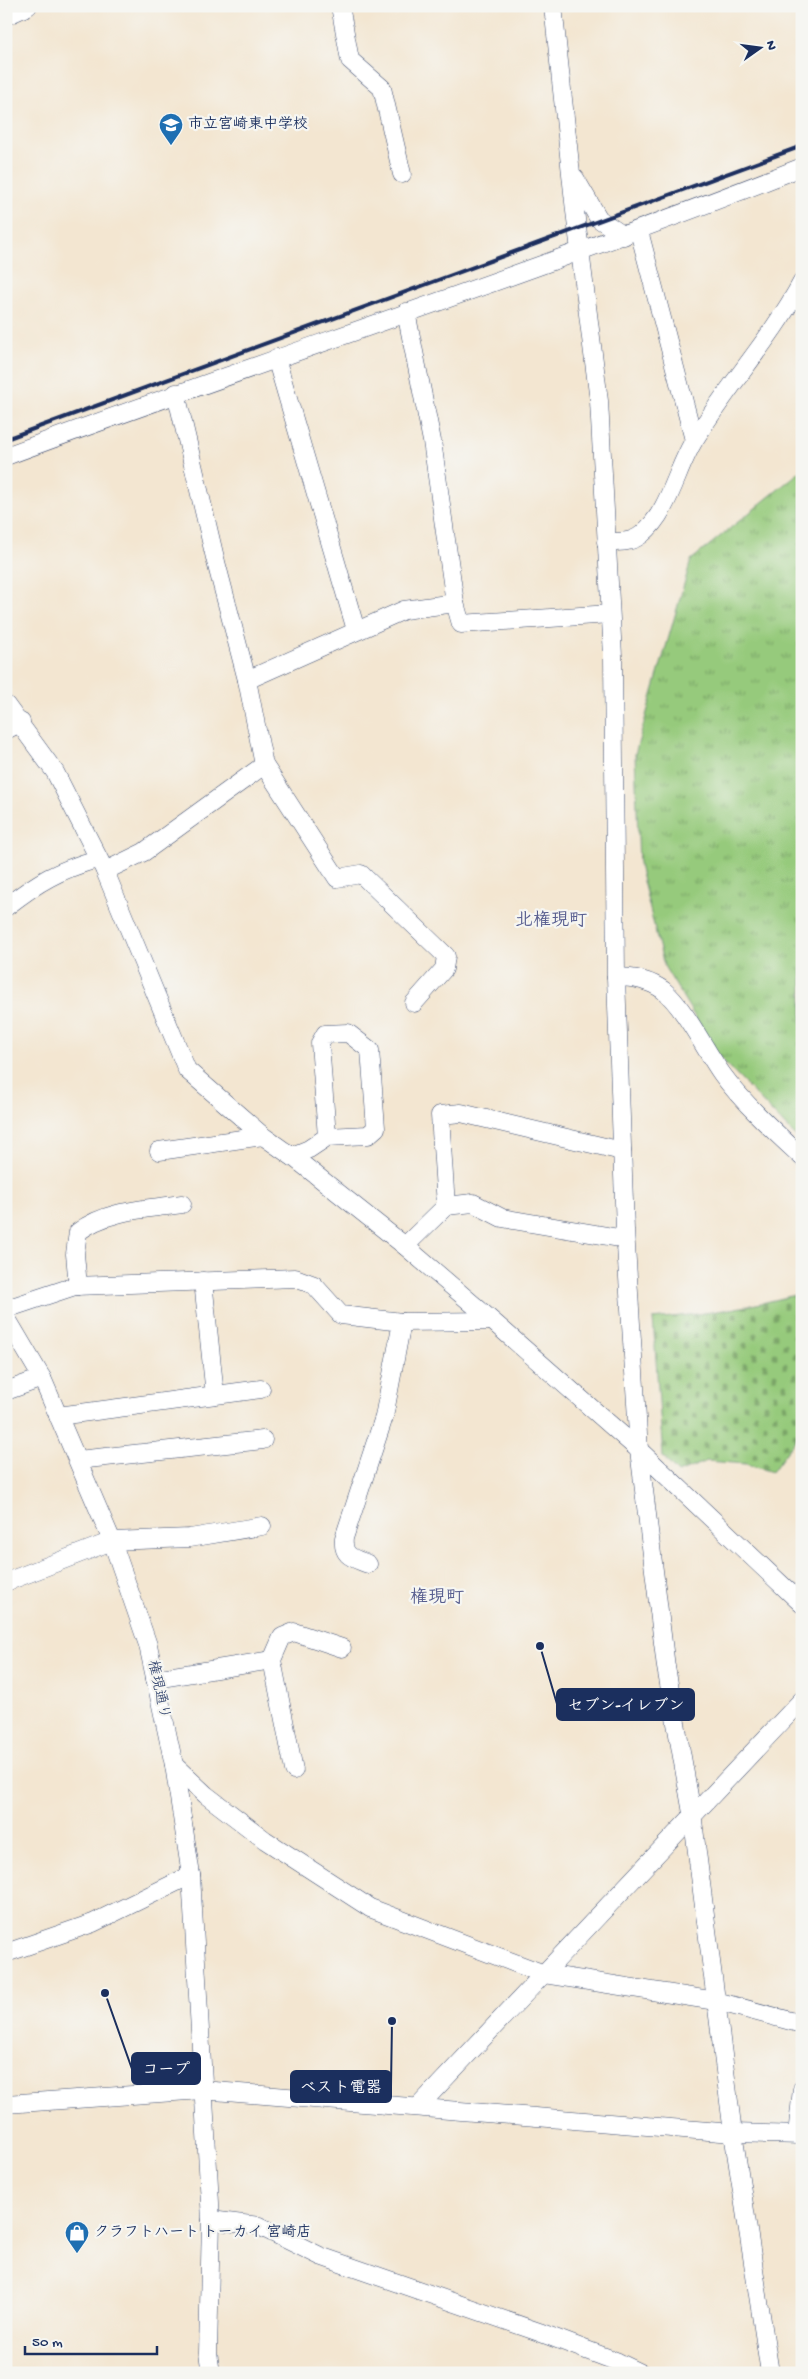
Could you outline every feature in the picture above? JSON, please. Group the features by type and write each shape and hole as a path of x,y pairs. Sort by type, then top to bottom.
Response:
{"street":[{"path":"6,16 28,6"},
{"path":"340,6 350,60 382,88 402,174"},
{"path":"553,6 580,251 599,401 610,614 616,844 616,977 625,1239 639,1450 666,1667 692,1813 732,2133 770,2373"},
{"path":"6,456 176,393 631,233 802,167"},
{"path":"571,169 587,202 598,219 631,233"},
{"path":"631,233 694,440"},
{"path":"606,542 626,542 641,536 656,520 694,440 786,312 802,282"},
{"path":"406,312 432,441 455,603 461,624 610,614"},
{"path":"276,358 356,630"},
{"path":"176,393 247,680 264,764 338,878 361,874 446,956 444,969 414,1003"},
{"path":"247,680 404,610 455,603"},
{"path":"6,705 14,726 55,772 101,865 187,1070 263,1136 292,1156 405,1246 639,1450 802,1604"},
{"path":"6,907 36,883 71,867 101,865 144,852 264,764"},
{"path":"616,977 630,977 648,982 663,991 683,1015 723,1076 802,1157"},
{"path":"292,1156 309,1149 327,1137 368,1135 376,1128 370,1050 348,1033 325,1034 320,1043 327,1137"},
{"path":"446,1206 440,1115 461,1113 622,1151"},
{"path":"159,1151 263,1136"},
{"path":"405,1246 446,1206 474,1202 502,1218 625,1239"},
{"path":"78,1286 75,1254 78,1232 92,1221 130,1211 182,1204"},
{"path":"6,1309 78,1286 295,1278 314,1284 342,1315 402,1322 491,1322"},
{"path":"203,1281 215,1396"},
{"name":"権現通り","path":"6,1317 42,1378 112,1541 148,1645 174,1766 191,1875 211,2220 208,2353 211,2373"},
{"path":"368,1564 348,1556 343,1547 344,1538 384,1416 402,1322"},
{"path":"6,1391 42,1378"},
{"path":"58,1416 261,1389"},
{"path":"78,1460 264,1440"},
{"path":"6,1582 112,1541 190,1538 262,1526"},
{"path":"294,1770 272,1660 282,1637 294,1632 342,1648"},
{"path":"155,1678 272,1660"},
{"path":"418,2106 642,1871 692,1813 802,1700"},
{"path":"174,1766 206,1795 265,1840 370,1908 544,1974 716,2001 802,2024"},
{"path":"6,1953 94,1923 191,1875"},
{"path":"6,2104 202,2090 418,2106 732,2133 799,2135 802,2089"},
{"path":"211,2220 259,2226 320,2256 539,2332 618,2362 641,2373"}],"green space":[{"path":"802,470 802,1143 720,1058 664,966 639,865 635,754 691,560"},
{"path":"802,1293 802,1431 772,1472 746,1464 707,1461 678,1473 663,1457 653,1319 728,1309"}],"railway":[{"path":"6,439 802,146"}],"place":[{"name":"市立宮崎東中学校","path":"171,146"},
{"name":"セブン-イレブン","path":"540,1646"},
{"name":"コープ","path":"105,1993"},
{"name":"ベスト電器","path":"392,2021"},
{"name":"クラフトハート トーカイ 宮崎店","path":"77,2254"}],"district":[{"name":"北権現町","path":"551,921"},
{"name":"権現町","path":"437,1598"}]}
